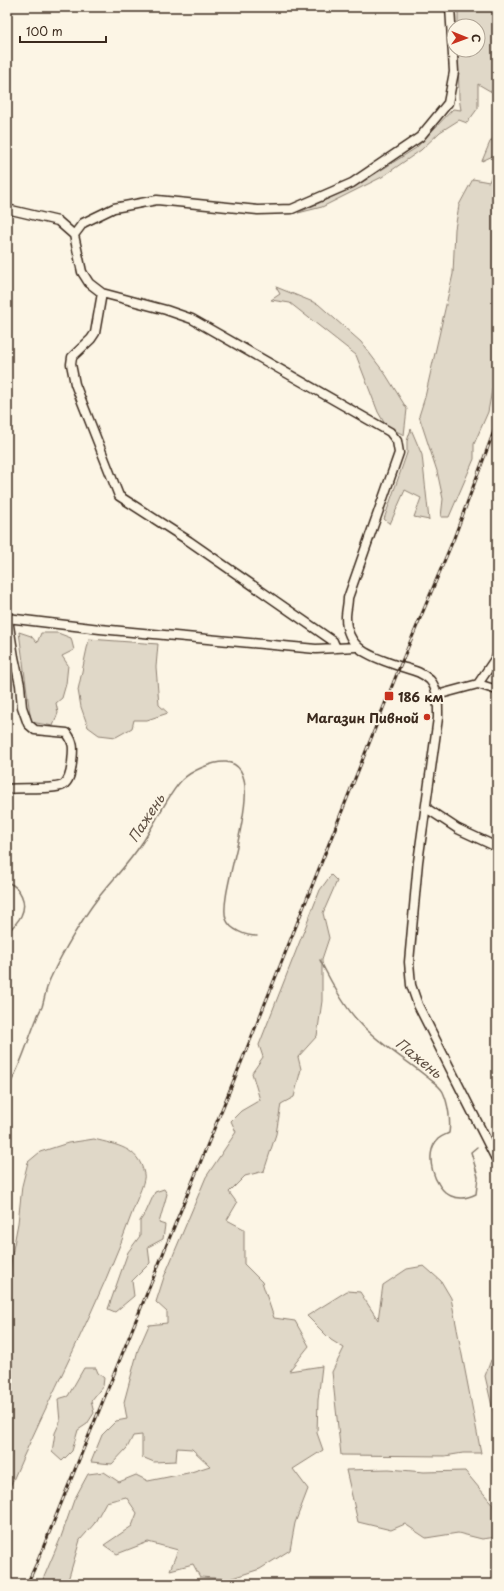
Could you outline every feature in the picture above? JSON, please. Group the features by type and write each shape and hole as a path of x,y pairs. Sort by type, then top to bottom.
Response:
{"street":[{"path":"74,235 83,223 114,208 157,200 258,210 292,209 352,182 420,137 448,102 454,72 450,7"},
{"path":"7,209 58,221 74,235 82,272 89,283 102,293 166,310 192,319 390,432 397,441 399,453 348,598 346,617 349,635 356,647"},
{"path":"102,293 95,332 91,339 72,357 71,364 75,384 119,496 189,541 333,641 336,648"},
{"path":"7,788 53,787 63,785 69,779 73,754 72,741 67,733 35,730 28,724 22,708 20,685 7,618 100,629 316,649 356,647 369,654 419,672 430,681 437,695 438,718 411,932 409,962 411,984 418,1005 497,1161"},
{"path":"478,684 497,656"},
{"path":"437,695 478,684 497,690"},
{"path":"426,808 458,829 497,847"}],"shaded area":[{"path":"458,7 497,7 497,95 478,84 478,108 467,123 459,120 440,132 421,150 382,177 322,207 298,213 359,184 416,148 453,109 461,110 459,98 458,58 486,58 486,18 458,18"},
{"path":"497,134 497,154 482,161 490,142"},
{"path":"497,161 497,363 488,412 474,444 474,459 449,517 441,517 443,499 437,471 419,416 425,397 453,274 455,229 459,205 473,179 489,182"},
{"path":"276,287 318,304 361,342 386,375 407,409 404,435 386,426 378,412 356,355 290,303 271,300 280,294"},
{"path":"411,429 422,455 429,520 414,517 421,498 405,490 390,524 384,519 407,453 407,441"},
{"path":"19,632 31,636 37,643 41,633 58,633 71,638 74,650 62,656 68,665 66,684 62,698 56,703 58,713 53,726 31,722"},
{"path":"89,639 158,644 156,667 159,705 168,713 147,720 134,720 132,728 116,737 99,735 88,727 81,707 78,690"},
{"path":"331,875 337,881 323,913 329,938 322,959 322,1001 317,1036 298,1057 301,1069 294,1097 281,1104 276,1134 264,1171 245,1176 229,1192 237,1203 227,1220 244,1229 244,1264 262,1282 274,1318 295,1321 309,1346 289,1371 322,1366 318,1400 317,1433 323,1450 293,1469 308,1489 295,1523 290,1550 260,1569 229,1579 200,1577 193,1564 170,1570 178,1550 148,1542 117,1554 104,1545 132,1526 137,1513 126,1497 106,1502 94,1524 80,1540 69,1577 64,1584 41,1584 61,1537 74,1500 88,1474 104,1472 119,1482 136,1475 148,1481 188,1473 210,1466 192,1449 177,1448 176,1461 154,1462 142,1457 142,1435 133,1436 127,1448 112,1464 91,1462 102,1435 116,1421 127,1419 124,1402 138,1350 149,1325 167,1323 167,1312 156,1302 164,1277 206,1177 236,1132 231,1121 241,1111 260,1100 252,1073 263,1057 259,1045 320,890"},
{"path":"94,1139 118,1146 132,1153 141,1165 144,1180 106,1279 7,1494 7,1307 12,1255 18,1223 22,1186 28,1162 40,1152 68,1143"},
{"path":"164,1189 167,1194 159,1223 165,1225 163,1239 148,1247 150,1263 132,1281 134,1296 115,1312 108,1309 128,1252 140,1236 140,1221 155,1192"},
{"path":"424,1266 441,1281 451,1298 481,1453 463,1453 445,1456 341,1455 332,1372 344,1348 331,1340 307,1316 347,1291 360,1292 378,1320 383,1285 407,1269"},
{"path":"497,1358 497,1428 485,1376 491,1360"},
{"path":"84,1368 96,1368 98,1373 104,1378 103,1386 91,1401 94,1413 87,1424 78,1430 72,1451 62,1461 52,1452 55,1433 60,1422 58,1399 68,1396"},
{"path":"389,1469 424,1472 465,1471 494,1506 497,1537 482,1539 458,1533 426,1538 405,1524 391,1530 358,1522 346,1470"}],"waterway":[{"name":"Пажень","path":"7,1089 20,1063 42,1007 49,981 79,926 98,898 147,836 166,802 182,780 202,767 215,763 226,762 239,769 245,784 244,806 240,832 225,904 226,919 228,923 239,932 257,936"},
{"name":"Пажень","path":"7,882 12,884 19,891 24,905 20,918 7,933"},
{"name":"Пажень","path":"320,960 338,994 355,1018 368,1032 419,1070 443,1092 449,1112 449,1133 439,1138 434,1145 431,1153 431,1162 435,1178 445,1192 451,1196 464,1198 476,1194 478,1177 471,1152 477,1147"}],"railway":[{"path":"27,1584 256,1026 400,666 454,538 497,423"}],"place":[{"name":"186 км","path":"389,696"},
{"name":"Магазин Пивной","path":"427,717"}]}
